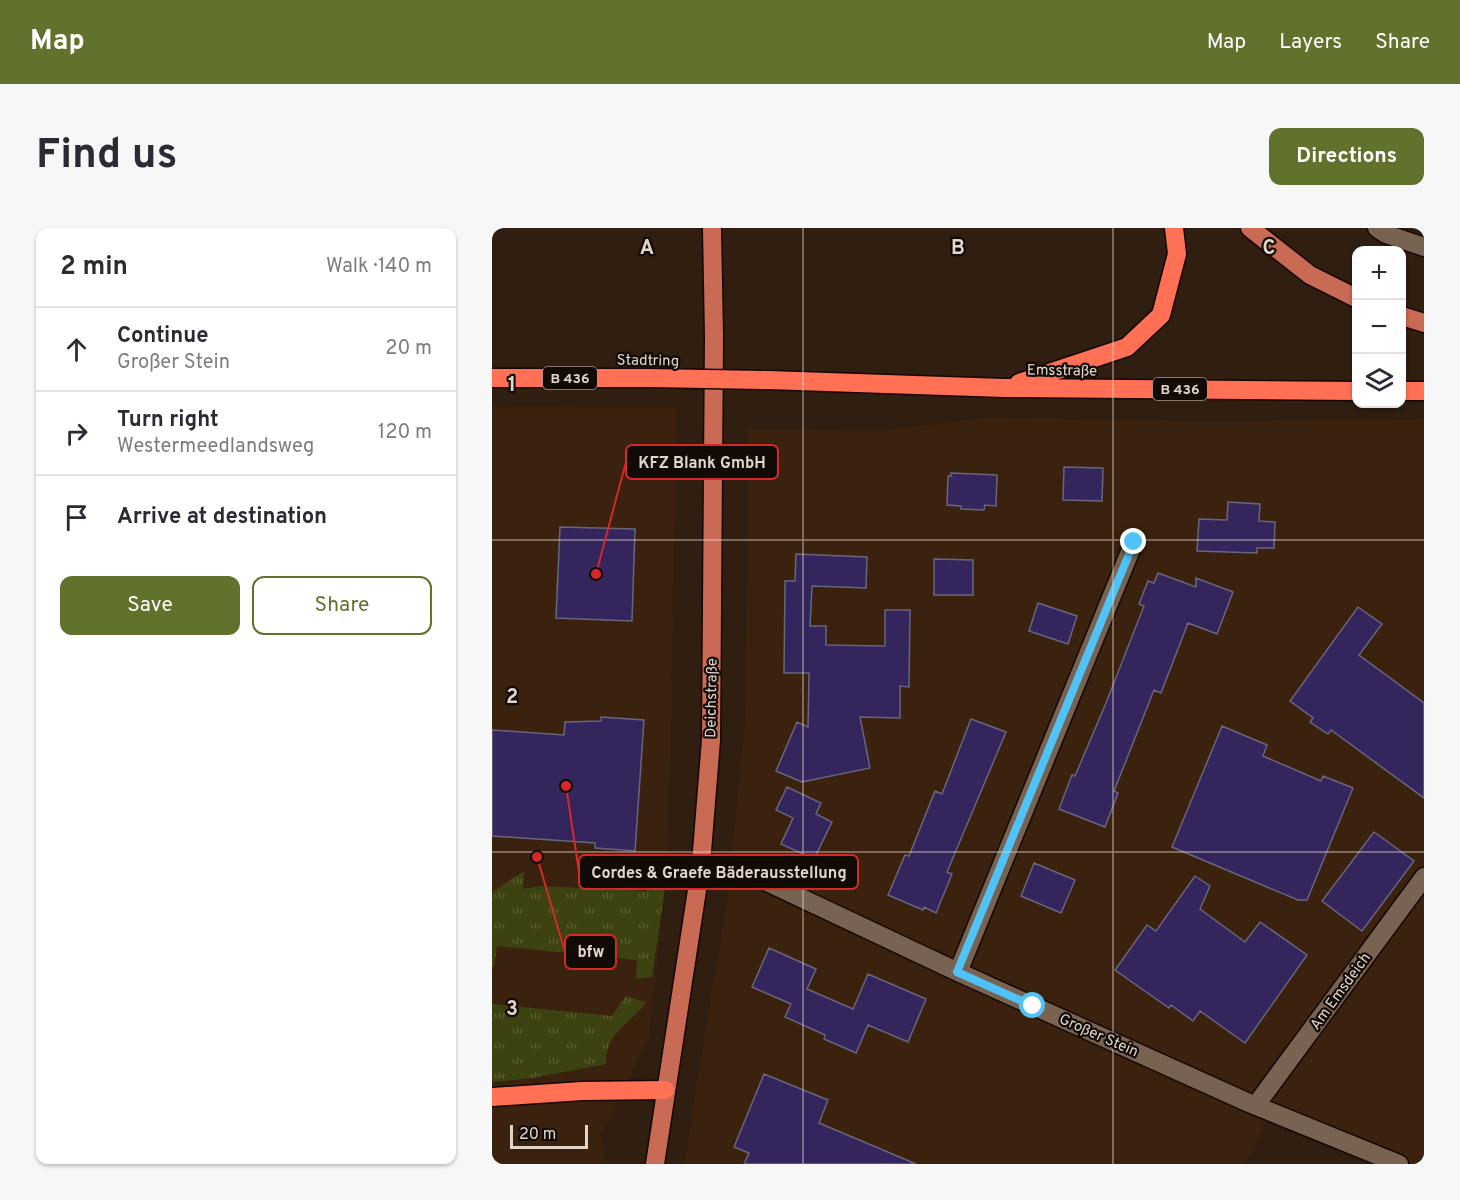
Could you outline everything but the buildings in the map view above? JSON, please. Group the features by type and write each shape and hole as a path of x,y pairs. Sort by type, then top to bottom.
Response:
{"highway":[{"path":"1004,387 1128,347 1161,315 1177,254 1174,228"},
{"name":"Stadtring","path":"492,378 768,380"},
{"name":"Emsstraße","path":"768,380 1004,387 1352,391"},
{"path":"1406,391 1424,391"},
{"path":"492,1097 582,1091 665,1090"}],"main road":[{"name":"Deichstraße","path":"655,1164 701,864 711,740 714,336 712,228"},
{"path":"1250,228 1310,275 1352,296"},
{"path":"1406,318 1424,323"}],"street":[{"path":"1377,228 1386,234 1424,247"},
{"path":"957,972 1134,542"},
{"name":"Großer Stein","path":"701,864 746,872 957,972 1256,1105 1399,1164"},
{"name":"Am Emsdeich","path":"1256,1105 1424,876"}],"shaded area":[{"path":"492,407 677,408 668,860 649,1035 601,1133 606,1164 492,1164"},
{"path":"984,418 1203,421 1424,419 1424,1164 1373,1164 1267,1119 1245,1164 684,1164 727,899 746,707 747,429 886,430"}],"green space":[{"path":"524,871 523,889 541,886 646,891 647,873 667,874 652,977 636,979 637,960 497,946 494,967 492,967 492,892"},
{"path":"626,996 646,1002 614,1036 607,1053 606,1064 532,1078 492,1082 492,1004 612,1016"}],"place":[{"name":"KFZ Blank GmbH","path":"596,574"},
{"name":"Cordes & Graefe Bäderausstellung","path":"566,786"},
{"name":"bfw","path":"537,857"}],"route":[{"path":"1033,1006 957,972 1134,542"}]}
